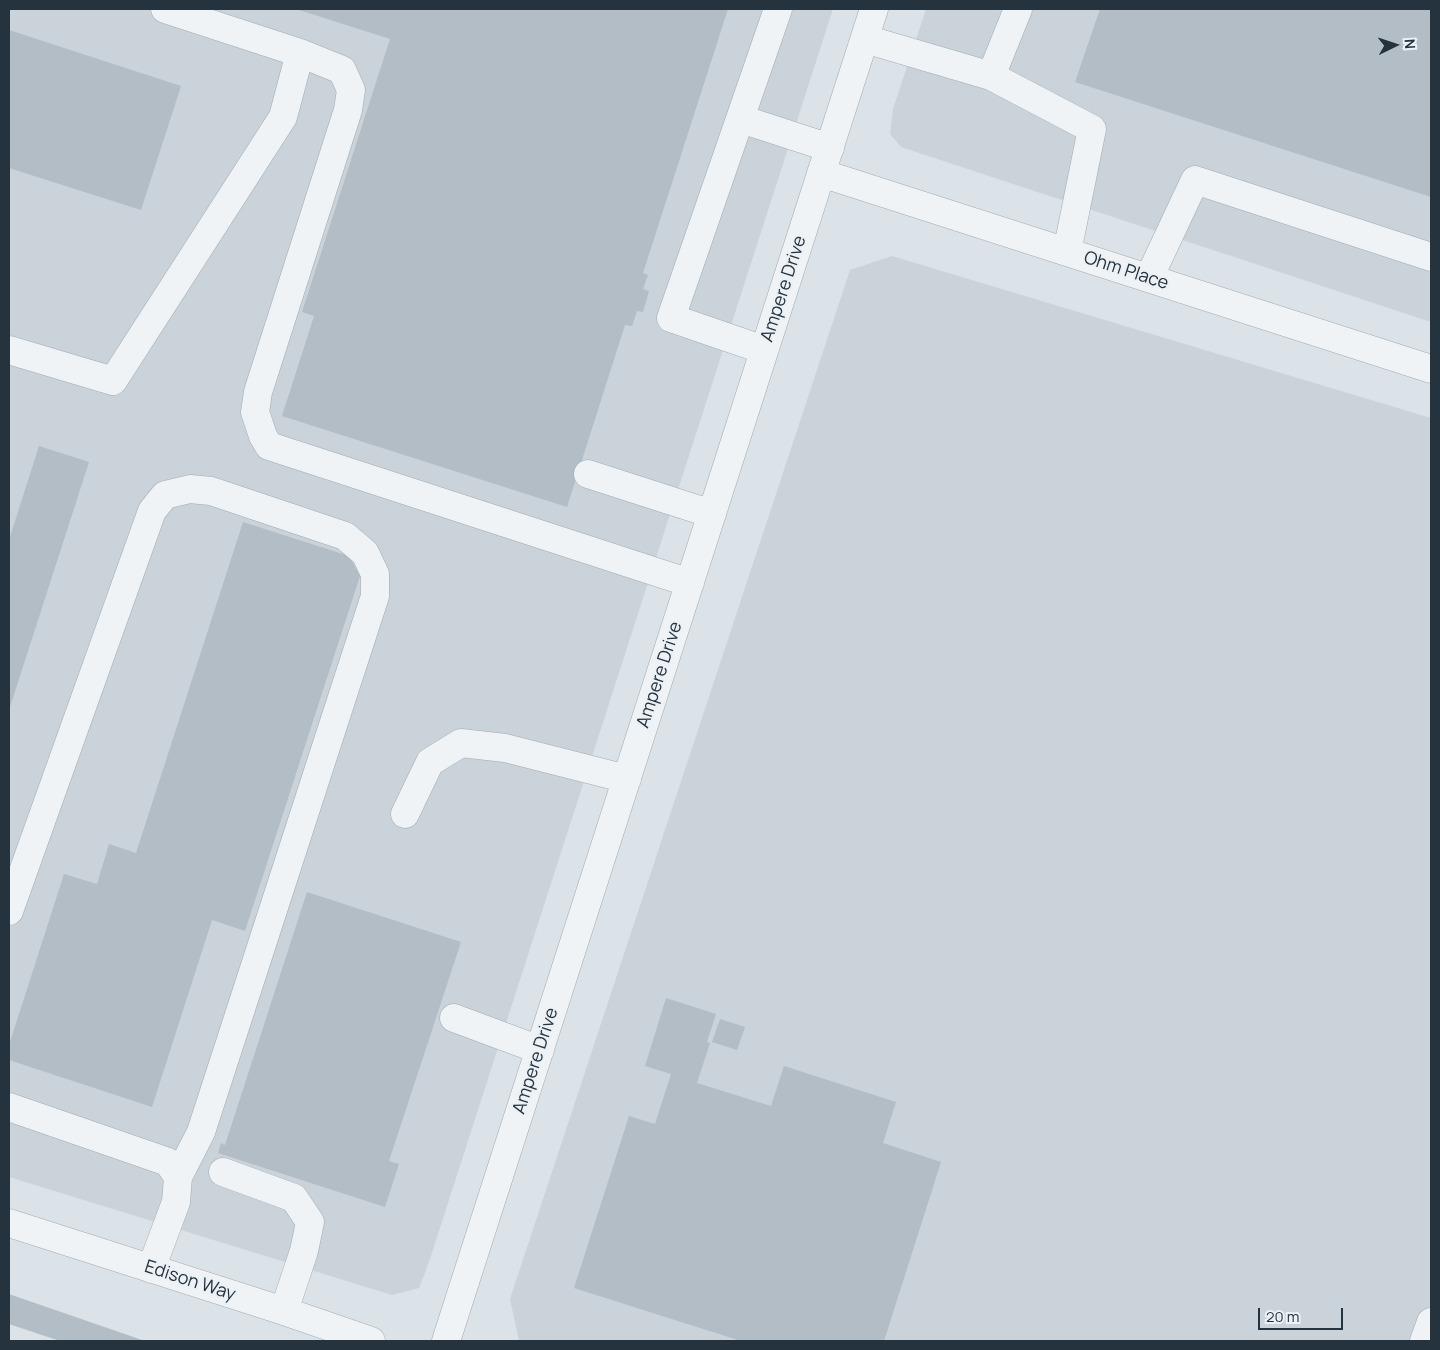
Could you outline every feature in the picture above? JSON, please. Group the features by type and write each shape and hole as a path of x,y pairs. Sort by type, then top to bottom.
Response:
{"street":[{"path":"165,9 300,52 342,70 351,90 348,110 258,392 255,412 263,436 270,446 690,583"},
{"path":"764,350 671,318 778,9"},
{"name":"Ampere Drive","path":"446,1341 874,9"},
{"path":"991,76 1018,9"},
{"path":"865,39 991,76 1092,130 1067,252"},
{"path":"9,350 113,382 283,118 300,52"},
{"path":"741,119 830,148"},
{"name":"Ohm Place","path":"821,173 1431,368"},
{"path":"1149,278 1195,180 1431,257"},
{"path":"588,474 712,514"},
{"path":"9,911 152,511 165,495 190,488 211,491 345,536 366,553 374,574 375,596 201,1132 178,1177 176,1202 151,1268"},
{"path":"405,814 430,762 461,743 505,748 627,779"},
{"path":"454,1018 540,1050"},
{"path":"9,1107 168,1162 178,1177"},
{"path":"223,1172 294,1198 310,1222 304,1251 284,1311"},
{"name":"Edison Way","path":"9,1223 284,1311 371,1341"},
{"path":"1424,1341 1431,1322"}],"shaded area":[{"path":"9,9 833,9 419,1288 392,1295 9,1177"},
{"path":"926,9 1431,9 1431,322 901,147 890,134 893,109"},
{"path":"892,256 1431,418 1431,1341 519,1341 510,1299 850,270"}],"building":[{"path":"296,9 728,9 643,273 648,275 643,289 649,291 643,312 637,311 632,326 625,325 567,507 282,416 314,316 302,312 390,39"},
{"path":"1100,9 1431,9 1431,197 1075,82"},
{"path":"9,30 181,86 141,210 9,168"},
{"path":"39,446 89,462 9,710 9,540"},
{"path":"243,522 349,556 360,576 245,931 212,920 152,1107 9,1060 9,1045 64,874 97,884 109,844 136,853"},
{"path":"307,892 461,942 389,1161 399,1164 385,1207 218,1153 221,1143 225,1145"},
{"path":"666,998 716,1014 707,1042 710,1043 697,1083 771,1106 784,1066 896,1102 883,1143 941,1162 884,1341 741,1341 574,1288 629,1116 655,1124 671,1074 645,1066"},
{"path":"720,1019 745,1027 737,1050 712,1042"},
{"path":"9,1294 145,1341 60,1341 9,1324"}]}
